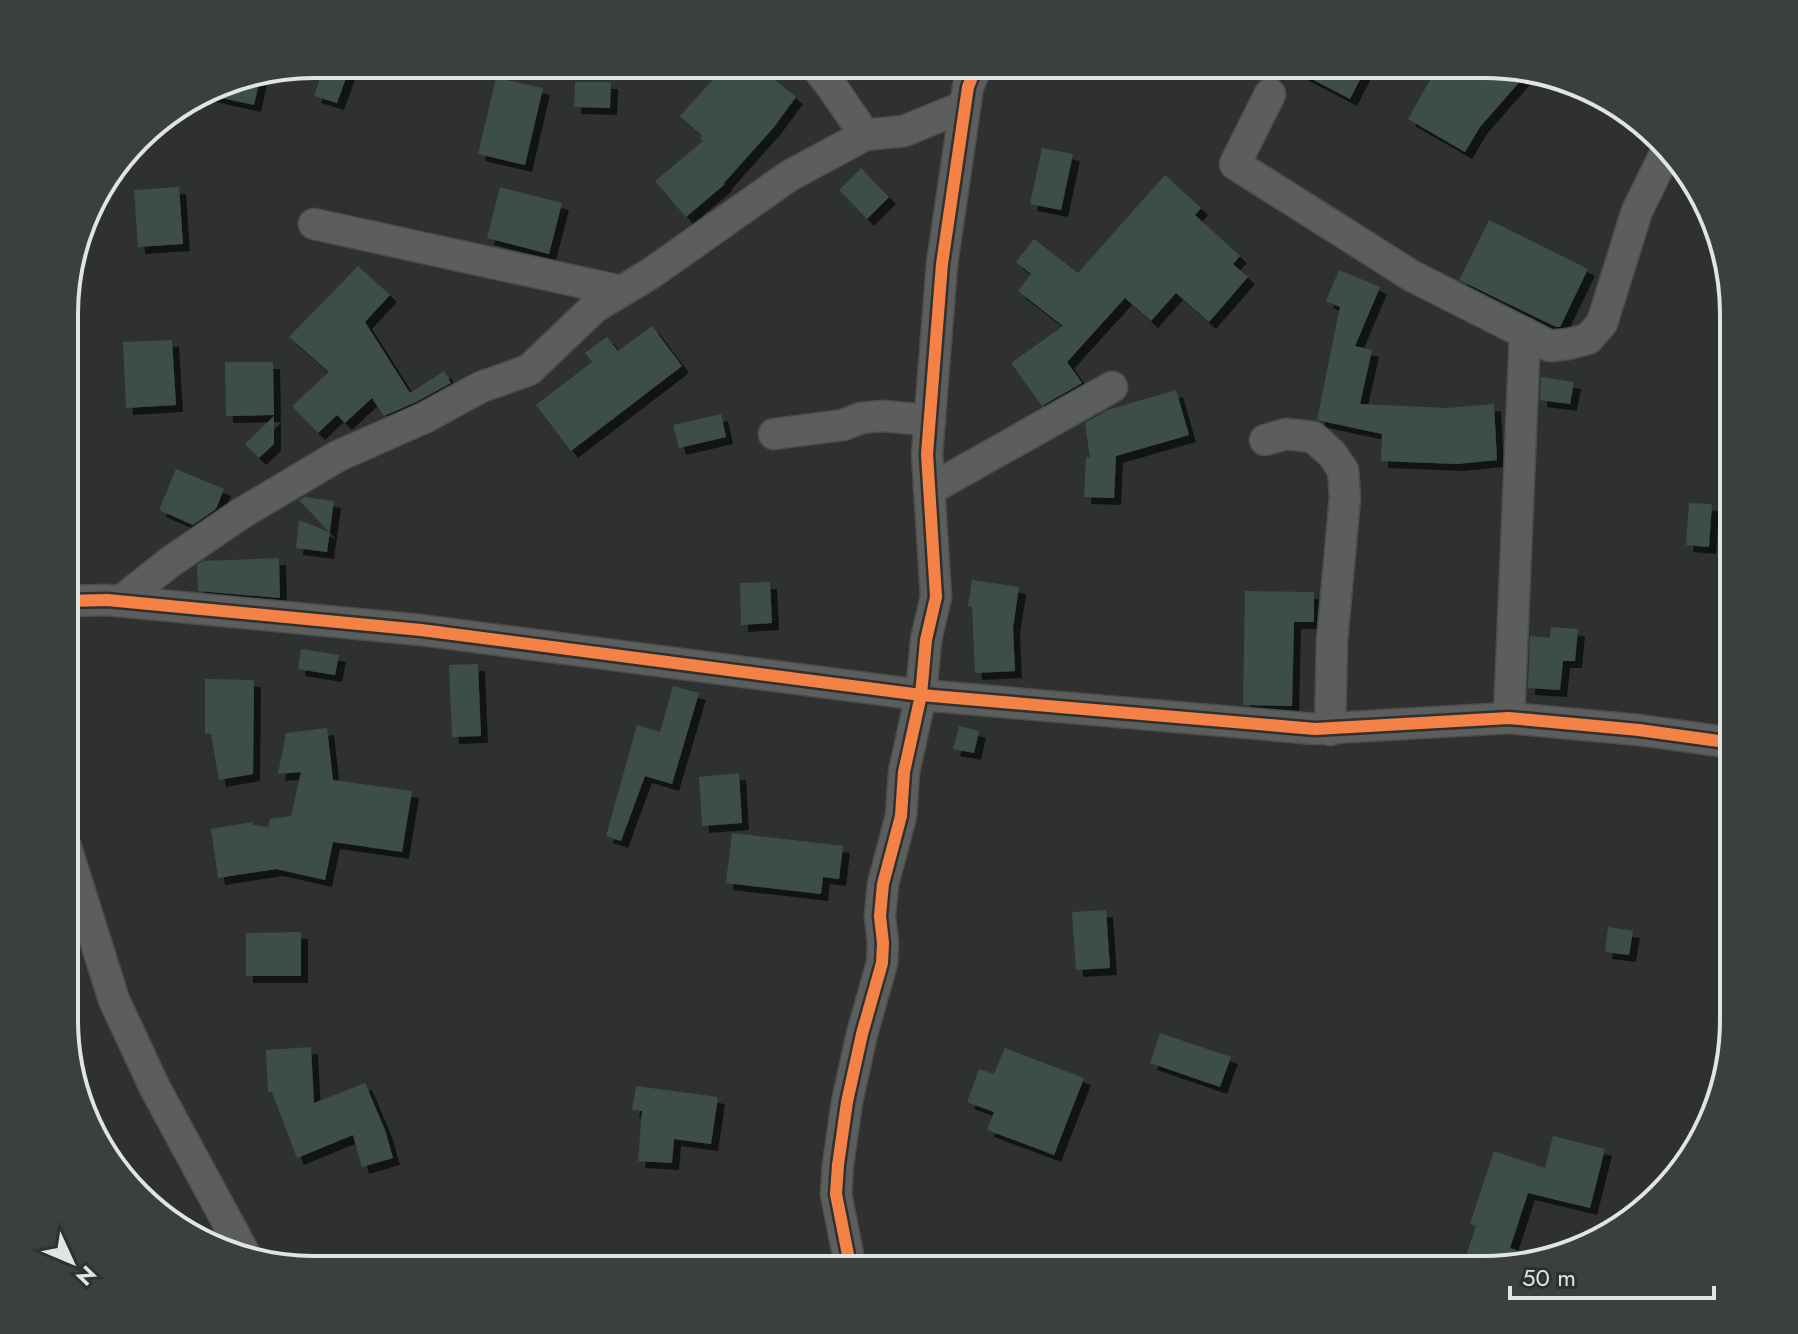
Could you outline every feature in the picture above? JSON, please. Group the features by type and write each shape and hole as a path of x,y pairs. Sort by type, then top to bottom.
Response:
{"street":[{"path":"824,78 865,135"},
{"path":"848,1255 836,1194 838,1165 847,1102 882,963 880,916 883,884 901,816 904,772 921,695 926,640 936,597 927,454 942,264 971,79"},
{"path":"1270,94 1235,164 1412,276 1550,346 1588,339 1602,323 1637,211 1662,160"},
{"path":"121,601 170,562 230,521 338,456 424,418 481,387 529,370 595,307 650,274 789,176 865,135 904,131 965,106"},
{"path":"314,224 621,291"},
{"path":"1509,718 1525,333"},
{"path":"929,490 1112,387"},
{"path":"774,434 843,425 861,418 882,416 930,420"},
{"path":"1265,440 1286,434 1313,437 1332,454 1343,470 1345,497 1332,641 1330,730"},
{"path":"78,601 121,601 421,630 921,695 1330,730 1509,718 1719,741"},
{"path":"79,888 114,1000 155,1088 239,1243"}],"building":[{"path":"320,78 346,78 337,103 314,96"},
{"path":"496,78 543,88 525,165 478,154"},
{"path":"714,78 773,78 796,97 725,184 686,217 655,181 703,141 702,136 680,116"},
{"path":"1311,79 1360,79 1350,99"},
{"path":"1431,79 1520,82 1480,127 1465,152 1408,119"},
{"path":"575,82 611,82 610,108 574,107"},
{"path":"258,85 254,105 221,98"},
{"path":"1042,148 1073,154 1061,210 1030,204"},
{"path":"861,168 889,197 867,219 839,190"},
{"path":"1165,175 1201,208 1195,215 1240,256 1233,264 1248,277 1209,322 1176,293 1151,321 1125,298 1067,362 1082,383 1042,406 1011,363 1063,326 1018,291 1031,274 1016,262 1034,239 1078,273"},
{"path":"179,187 183,244 138,247 134,190"},
{"path":"500,187 562,203 549,254 487,238"},
{"path":"1489,220 1588,269 1560,327 1459,280"},
{"path":"358,266 390,295 365,322 410,393 444,371 451,383 384,416 372,398 345,423 337,415 318,433 292,406 329,372 289,337"},
{"path":"1339,270 1380,287 1355,346 1372,350 1360,404 1447,408 1494,404 1497,460 1457,464 1381,461 1382,434 1317,420 1340,307 1326,301"},
{"path":"652,326 682,366 571,451 536,405 592,362 585,353 607,337 618,351"},
{"path":"172,340 176,405 126,408 123,342"},
{"path":"225,362 273,362 274,415 226,416"},
{"path":"1541,377 1574,382 1570,404 1540,400"},
{"path":"1176,390 1189,435 1116,456 1114,498 1084,497 1086,457 1090,458 1085,423 1108,410"},
{"path":"721,414 726,437 679,448 673,425"},
{"path":"274,416 274,444 259,458 245,444"},
{"path":"176,469 224,489 216,509 193,525 159,510"},
{"path":"305,497 334,501 327,552 296,548 299,520 329,532 299,500"},
{"path":"1689,503 1712,504 1709,547 1686,545"},
{"path":"279,558 280,598 198,591 197,565 203,561"},
{"path":"972,580 1019,587 1013,628 1015,671 975,673 972,607 968,606"},
{"path":"770,582 772,623 741,625 740,583"},
{"path":"1245,591 1314,592 1314,622 1294,622 1292,706 1243,705"},
{"path":"1551,627 1578,629 1575,661 1563,661 1560,690 1528,688 1530,636 1550,638"},
{"path":"301,649 339,655 335,675 298,669"},
{"path":"478,664 481,736 452,737 449,665"},
{"path":"205,679 254,680 253,774 219,780 211,734 205,734"},
{"path":"673,686 699,693 672,784 645,776 621,841 606,836 637,725 660,732"},
{"path":"959,726 979,731 974,753 953,749"},
{"path":"327,728 333,780 412,791 402,852 333,842 325,880 276,869 218,878 211,829 253,822 253,825 268,827 270,819 291,816 301,772 278,774 286,733"},
{"path":"739,773 742,823 702,826 699,777"},
{"path":"732,833 843,846 839,879 823,877 821,894 726,883"},
{"path":"1106,910 1110,968 1076,970 1072,912"},
{"path":"1608,927 1633,931 1629,955 1605,952"},
{"path":"301,932 301,976 246,976 246,933"},
{"path":"1160,1033 1231,1057 1220,1087 1150,1063"},
{"path":"311,1047 314,1103 365,1083 393,1158 362,1167 353,1135 297,1158 272,1092 268,1092 266,1050"},
{"path":"1005,1048 1084,1078 1054,1155 987,1130 994,1112 967,1102 979,1069 994,1074"},
{"path":"636,1086 718,1097 711,1144 674,1139 672,1163 638,1161 642,1111 632,1110"},
{"path":"1553,1136 1605,1149 1590,1208 1528,1193 1510,1248 1523,1252 1466,1256 1476,1226 1470,1224 1494,1151 1545,1168"}],"cycle path":[{"path":"848,1255 836,1194 838,1165 847,1102 882,963 880,916 883,884 901,816 904,772 921,695 926,640 936,597 927,454 942,264 971,79"},
{"path":"78,601 107,600 421,630 921,695 1315,729 1509,718 1719,741"}]}
